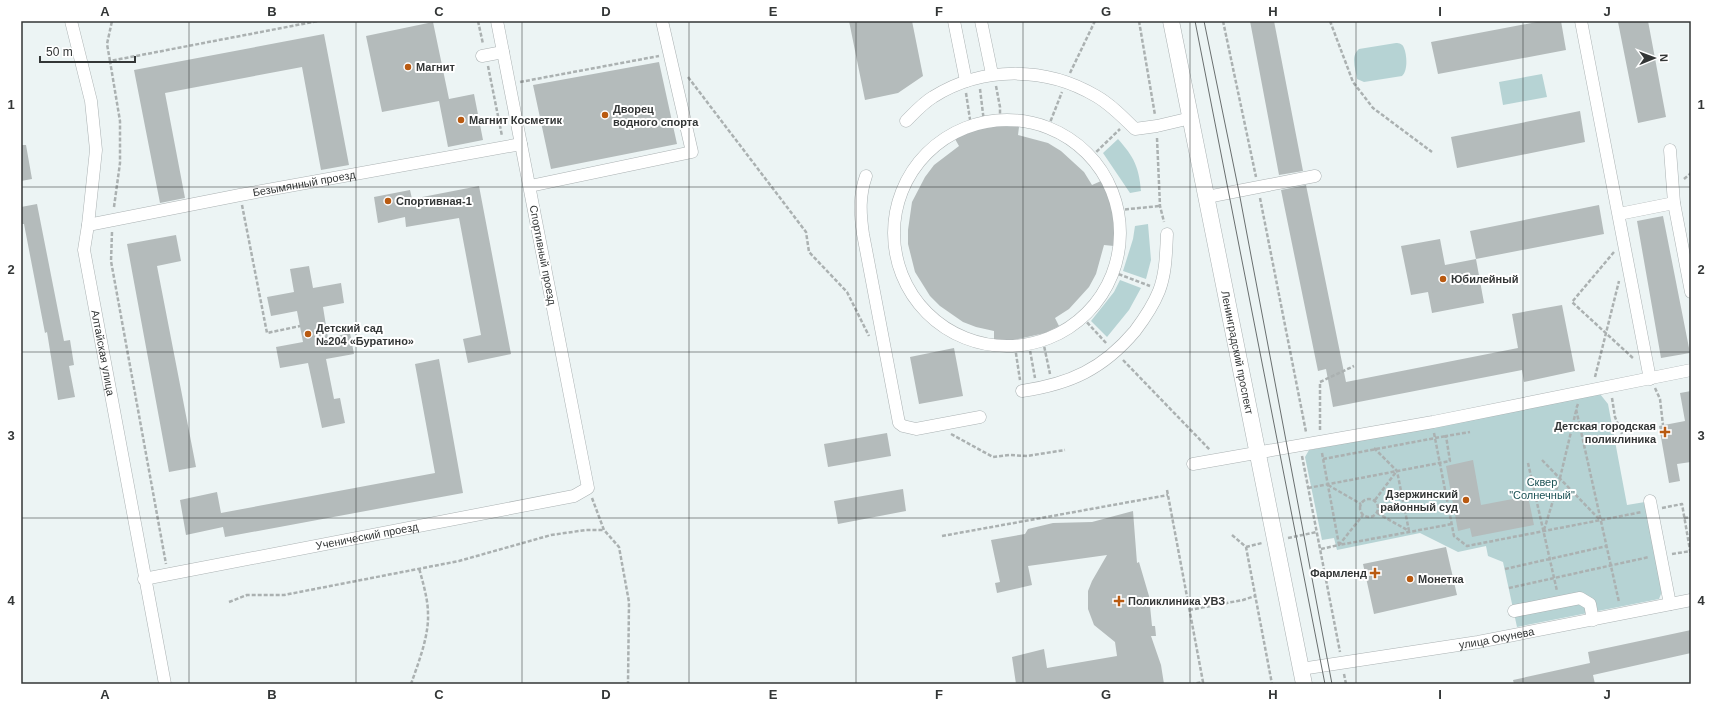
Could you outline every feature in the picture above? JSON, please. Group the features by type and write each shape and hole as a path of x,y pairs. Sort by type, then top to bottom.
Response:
{"main road":[{"name":"Ленинградский проспект","path":"1171,21 1303,676"}],"street":[{"name":"Алтайская улица","path":"71,21 91,101 96,150 84,250 164,684"},
{"name":"Спортивный проезд","path":"498,21 588,488"},
{"path":"530,186 692,152 662,21"},
{"path":"954,21 966,87"},
{"path":"981,21 992,74"},
{"path":"1581,21 1650,376"},
{"path":"484,55 503,52"},
{"path":"906,121 932,97 966,87 992,74 1015,73 1066,82 1096,96 1112,107 1135,129 1191,118"},
{"path":"1000,120 1028,120 1047,126 1092,156 1113,191 1119,210 1119,243 1113,272 1099,299 1083,318 1056,337 1029,345 1015,347 1000,347 976,343 961,338 941,326 924,311 910,292 900,271 894,249 893,232 896,214 903,190 914,171 934,146 946,137 971,126 984,122 1000,120"},
{"name":"Безымянный проезд","path":"88,225 240,195 521,144"},
{"path":"1670,150 1674,204 1691,292"},
{"path":"866,176 860,198 862,227 899,422 903,426 916,429 980,417"},
{"path":"1207,197 1315,176"},
{"path":"1619,214 1674,204"},
{"path":"1022,391 1053,386 1067,381 1099,365 1115,352 1140,325 1152,307 1159,291 1165,268 1167,234"},
{"path":"1193,464 1362,436 1611,387 1650,376 1691,370"},
{"name":"Ученический проезд","path":"144,579 574,496 588,488"},
{"path":"1651,506 1670,604"},
{"path":"1514,611 1580,598 1590,604 1593,620"},
{"name":"улица Окунева","path":"1303,676 1342,662 1478,642 1691,600"}],"path":[{"path":"112,21 107,44 120,121 120,163 110,261 168,575"},
{"path":"110,61 318,21"},
{"path":"478,21 504,147"},
{"path":"1066,82 1095,21"},
{"path":"1223,21 1314,444 1323,459 1340,545"},
{"path":"1330,21 1354,82 1369,103 1373,108 1432,152"},
{"path":"510,84 662,56 670,60 697,89 806,232 809,252 847,292 870,338"},
{"path":"966,87 971,126"},
{"path":"997,89 1000,120"},
{"path":"981,90 984,122"},
{"path":"1047,126 1060,97"},
{"path":"1092,156 1116,133"},
{"path":"240,195 267,333 300,326"},
{"path":"1119,210 1160,206"},
{"path":"1624,240 1572,302 1650,376 1660,399 1663,425"},
{"path":"1113,272 1144,284"},
{"path":"1544,530 1560,478 1576,409 1587,392 1606,333 1620,274"},
{"path":"1083,318 1104,340"},
{"path":"1043,341 1050,373"},
{"path":"1029,345 1034,376"},
{"path":"1015,347 1019,378"},
{"path":"1115,352 1218,459"},
{"path":"1342,662 1302,455 1314,444 1320,382 1354,366"},
{"path":"1611,387 1614,417 1622,434"},
{"path":"1576,409 1622,614"},
{"path":"1433,422 1454,536 1467,546 1600,520 1651,506 1682,504 1691,556"},
{"path":"938,425 950,434 993,457 1009,455 1027,456 1065,450"},
{"path":"1323,459 1470,432"},
{"path":"1362,436 1397,471 1409,531"},
{"path":"1308,488 1450,461 1446,436"},
{"path":"1542,460 1600,520"},
{"path":"1528,463 1555,578"},
{"path":"1375,500 1397,471"},
{"path":"1328,485 1361,504"},
{"path":"588,488 604,530 619,547 629,602 628,684"},
{"path":"1167,490 1203,682 1193,684"},
{"path":"942,536 1168,495"},
{"path":"1363,515 1360,511 1361,504 1366,498 1375,500 1378,505 1378,513"},
{"path":"1378,513 1409,531"},
{"path":"1363,515 1373,516 1378,513"},
{"path":"1340,545 1363,515"},
{"path":"1684,518 1691,517"},
{"path":"1321,549 1452,524"},
{"path":"229,602 247,595 284,595 459,561 551,535 586,530 604,530"},
{"path":"1232,535 1246,547 1272,684"},
{"path":"1505,569 1607,546"},
{"path":"1509,588 1660,555 1691,551"},
{"path":"411,684 426,634 428,616 426,595 419,568"},
{"path":"1189,610 1244,600 1256,596"}],"green space":[{"path":"1396,43 1403,46 1406,55 1406,67 1402,76 1364,82 1357,79 1354,59 1356,52 1359,49"},
{"path":"1542,74 1547,97 1503,105 1499,82"},
{"path":"1118,139 1128,151 1135,163 1139,175 1141,191 1130,193 1103,153"},
{"path":"1148,224 1151,260 1146,279 1123,271 1133,239 1135,226"},
{"path":"1120,280 1141,288 1129,310 1107,337 1091,321 1114,292"},
{"name":"Сквер \"Солнечный\"","path":"1600,394 1608,404 1627,505 1645,502 1663,589 1659,599 1517,627 1503,562 1488,556 1486,546 1458,552 1420,533 1337,550 1334,538 1322,540 1305,457 1309,450 1467,421"}],"building":[{"path":"849,21 912,21 923,76 898,93 865,100"},
{"path":"1250,21 1274,21 1303,171 1279,175"},
{"path":"1542,21 1561,21 1566,50 1438,74 1431,42"},
{"path":"1648,21 1666,117 1638,123 1618,22"},
{"name":"Магнит","path":"433,22 449,99 474,94 483,140 448,147 439,101 382,112 366,36"},
{"path":"324,34 349,165 321,170 302,67 165,93 185,198 160,203 134,70"},
{"name":"Дворец водного спорта","path":"659,62 677,144 551,169 533,85"},
{"path":"1580,111 1585,142 1457,168 1451,137"},
{"path":"998,126 1019,127 1018,135 1048,143 1061,151 1084,172 1092,185 1101,181 1113,212 1114,246 1104,245 1096,274 1089,287 1069,309 1055,318 1059,326 1045,333 1014,340 994,340 994,331 963,322 940,306 930,296 915,272 908,244 908,230 912,202 925,177 934,165 959,146 955,139 976,130"},
{"path":"21,145 26,145 32,179 21,181"},
{"path":"1306,185 1346,382 1518,348 1512,314 1562,305 1575,371 1524,382 1522,370 1333,407 1326,369 1318,371 1281,190"},
{"path":"479,186 511,354 468,363 463,339 481,335 459,218 406,227 405,217 378,223 374,197 410,190 412,199"},
{"path":"37,204 64,341 70,340 74,365 69,366 75,397 58,400 47,332 45,333 24,224 21,224 21,207"},
{"path":"1599,205 1604,234 1476,259 1470,231"},
{"path":"1663,216 1690,353 1661,358 1637,221"},
{"path":"176,235 181,261 157,266 196,467 169,472 127,244"},
{"name":"Юбилейный","path":"1440,239 1445,265 1476,259 1484,303 1432,313 1428,292 1411,295 1401,246"},
{"path":"309,266 313,288 341,283 344,303 323,307 328,338 350,333 354,354 326,359 334,399 340,398 345,423 322,428 308,363 280,368 276,347 303,342 297,311 271,316 267,297 294,292 290,269"},
{"path":"954,348 963,396 919,404 910,357"},
{"path":"439,359 463,493 225,537 223,527 186,535 180,500 217,492 221,513 435,473 415,364"},
{"name":"Детская городская поликлиника","path":"1691,391 1691,462 1677,464 1680,481 1669,483 1659,426 1685,421 1680,393"},
{"path":"887,433 891,456 828,467 824,444"},
{"name":"Дзержинский районный суд","path":"1473,460 1481,505 1528,496 1534,525 1472,537 1470,528 1458,531 1446,466"},
{"path":"903,489 906,511 838,524 834,501"},
{"name":"Поликлиника УВЗ","path":"1133,511 1137,563 1139,562 1149,596 1152,626 1155,626 1156,636 1151,636 1161,665 1164,684 1016,684 1012,657 1044,649 1047,668 1117,656 1115,642 1094,625 1088,609 1088,591 1107,555 1028,566 1032,585 997,593 995,583 1000,582 991,540 1025,534 1028,529 1053,523 1092,522"},
{"name":"Монетка","path":"1446,547 1457,595 1374,614 1363,564"},
{"path":"1691,630 1691,653 1593,675 1595,684 1514,684 1513,680 1590,663 1588,652"}],"tram line":[{"path":"1195,21 1325,684"},
{"path":"1204,21 1239,192 1332,684"}],"place":[{"name":"Магнит","path":"408,67"},
{"name":"Дворец водного спорта","path":"605,115"},
{"name":"Магнит Косметик","path":"461,120"},
{"name":"Спортивная-1","path":"388,201"},
{"name":"Юбилейный","path":"1443,279"},
{"name":"Детский сад №204 «Буратино»","path":"308,334"},
{"name":"Детская городская поликлиника","path":"1665,432"},
{"name":"Дзержинский районный суд","path":"1466,500"},
{"name":"Фармленд","path":"1375,573"},
{"name":"Монетка","path":"1410,579"},
{"name":"Поликлиника УВЗ","path":"1119,601"}]}
